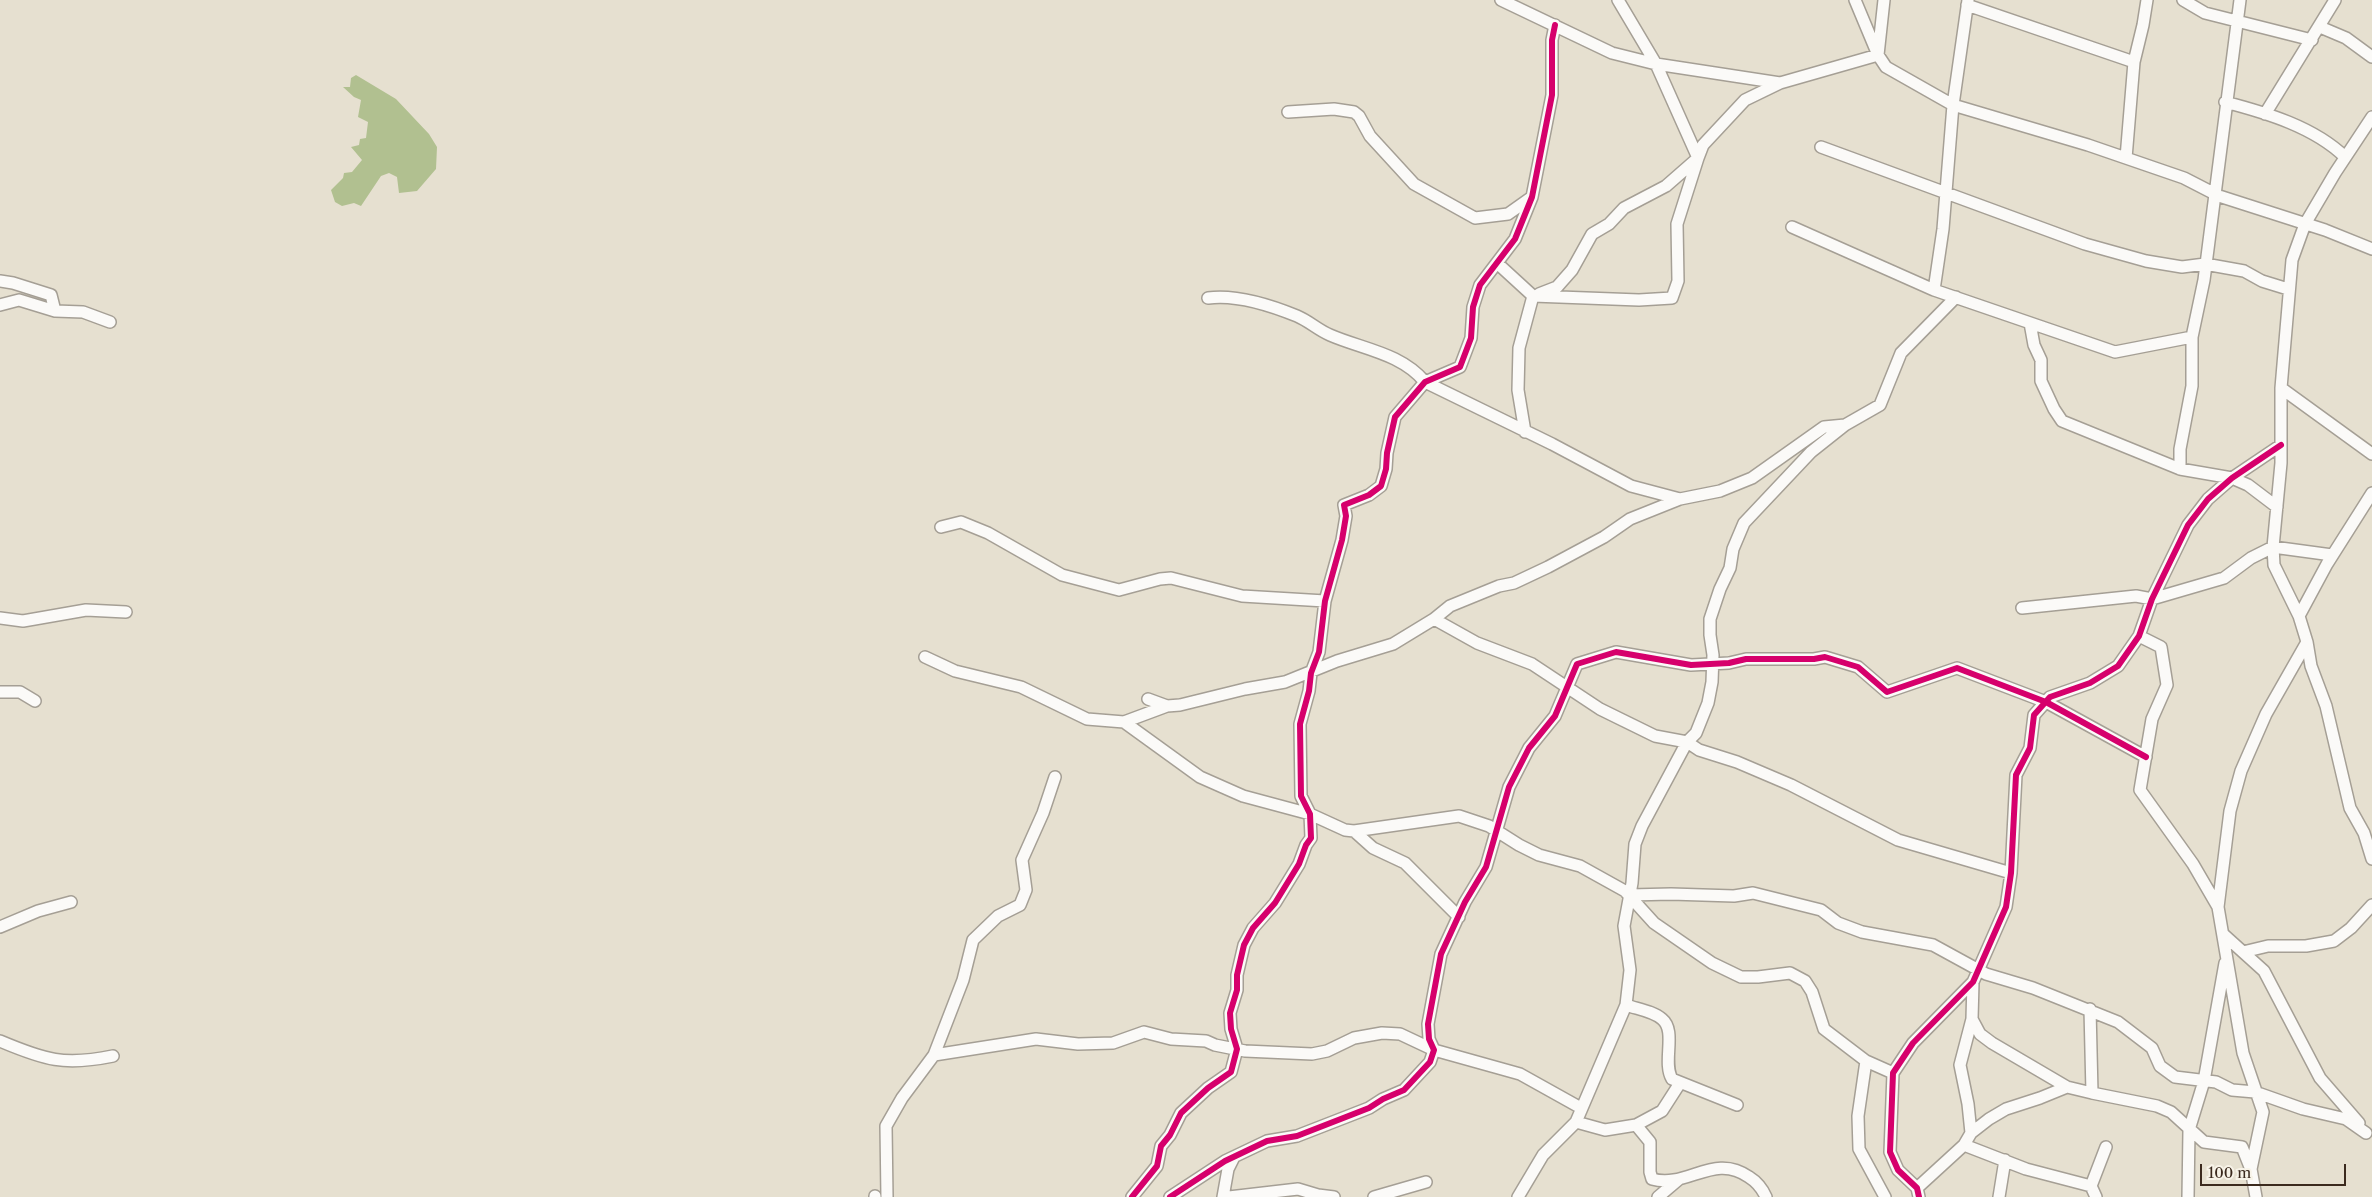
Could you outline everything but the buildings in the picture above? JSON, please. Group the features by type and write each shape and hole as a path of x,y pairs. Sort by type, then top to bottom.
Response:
{"street":[{"path":"1500,0 1612,53 1656,64 1780,83"},
{"path":"1618,0 1656,64 1698,158"},
{"path":"1855,0 1878,55 1886,67 1953,105 2126,158 2184,178 2214,194 2305,224 2372,249"},
{"path":"1878,55 1884,0"},
{"path":"2126,158 2134,62 2144,25 2146,0"},
{"path":"2183,0 2205,13 2312,40"},
{"path":"2180,469 2180,448 2192,386 2192,337 2205,264 2240,0"},
{"path":"2265,114 2335,0"},
{"path":"1934,290 1944,229 1953,105 1968,3 2134,62"},
{"path":"1132,1197 1157,1166 1162,1146 1181,1113 1208,1088 1231,1072 1237,1049 1231,1029 1230,1013 1237,990 1237,975 1244,945 1249,934 1275,904 1299,864 1306,845 1311,838 1310,814 1301,796 1300,724 1309,691 1311,673 1319,652 1324,601 1342,540 1346,516 1344,504 1370,495 1381,486 1386,469 1387,453 1395,417 1425,382 1460,367 1471,338 1473,307 1480,285 1515,240 1532,197 1552,95 1552,40 1555,25"},
{"path":"2320,27 2346,38 2372,56"},
{"path":"1497,263 1533,296 1639,300 1672,298 1678,281 1677,224 1703,145 1745,100 1780,83 1878,55"},
{"path":"2225,102 2265,114 2330,142 2346,157"},
{"path":"1288,112 1334,109 1354,112 1360,116 1370,136 1414,184 1475,218 1508,214 1532,197"},
{"path":"2372,117 2305,224 2292,260 2288,289 2281,388 2281,445 2273,547 2274,565 2298,616 2307,642 2311,666 2326,706 2350,808 2364,832 2372,859"},
{"path":"1821,147 2085,244 2146,261 2182,268 2205,264 2244,271 2262,280 2288,289"},
{"path":"1533,296 1557,287 1572,270 1592,234 1610,224 1624,208 1666,186 1698,158"},
{"path":"1792,227 1934,290 2116,352 2192,337"},
{"path":"0,281 13,283 51,295 55,310"},
{"path":"1208,298 1222,296 1236,298 1297,316 1328,335 1383,353 1416,371 1425,382 1631,486 1680,499"},
{"path":"1525,432 1518,390 1519,348 1533,296"},
{"path":"1518,1197 1542,1155 1576,1122 1626,1005 1630,970 1624,926 1638,836 1688,742 1696,734 1708,703 1712,682 1710,619 1720,588 1730,568 1733,549 1744,523 1773,491 1788,479 1805,458 1845,425 1880,404 1901,353 1956,298"},
{"path":"0,305 18,300 55,310 82,312 110,322"},
{"path":"2030,323 2034,345 2041,360 2041,381 2054,409 2062,421 2180,469 2232,478 2248,485 2277,507"},
{"path":"2281,388 2372,454"},
{"path":"925,657 955,671 1021,688 1087,718 1124,722 1168,706 1285,682 1337,661 1393,644 1434,619 1450,606 1499,586 1514,583 1604,537 1630,519 1680,499 1720,491 1752,478 1824,427 1845,425"},
{"path":"2066,1087 2006,1109 1971,1133 1964,1145 1918,1193 1898,1170 1890,1152 1893,1073 1914,1042 1973,982 2006,907 2011,873 2016,775 2030,748 2034,715 2050,697 2090,683 2118,666 2139,636 2152,600 2188,525 2208,499 2232,478 2281,445"},
{"path":"2298,616 2332,556 2372,493"},
{"path":"940,526 962,522 988,533 1062,575 1119,590 1171,578 1242,596 1324,601"},
{"path":"2022,608 2136,596 2152,600 2224,578 2251,558 2273,547 2332,556"},
{"path":"0,618 23,621 86,610 126,612"},
{"path":"1434,619 1477,643 1532,664 1600,709 1655,736 1688,742 1699,750 1737,762 1790,785 1898,840 2011,873"},
{"path":"2139,636 2161,647 2167,685 2152,719 2140,790 2193,864 2218,908"},
{"path":"2251,1169 2263,1112 2243,1053 2218,908 2230,811 2241,771 2266,714 2307,642"},
{"path":"1170,1197 1177,1190 1196,1181 1234,1157 1267,1141 1289,1139 1369,1108 1383,1099 1404,1090 1430,1062 1434,1050 1428,1034 1435,981 1441,954 1465,902 1486,867 1504,801 1513,778 1529,748 1555,716 1576,664 1616,652 1676,664 1691,665 1746,659 1814,659 1825,657 1858,667 1887,692 1957,668 2046,702 2146,757"},
{"path":"0,692 20,692 36,701"},
{"path":"1148,699 1168,706"},
{"path":"1124,722 1200,778 1243,796 1310,814 1345,830 1354,831 1453,816 1481,822 1526,849 1580,866 1630,895 1664,930 1712,963 1741,977 1790,973 1805,981 1812,992 1824,1029 1866,1061 1893,1073"},
{"path":"887,1197 886,1126 902,1098 934,1055 963,980 973,940 998,916 1020,905 1026,890 1022,860 1043,813 1055,777"},
{"path":"1354,831 1373,848 1405,863 1458,917"},
{"path":"1630,895 1734,896 1753,893 1821,910 1838,923 1862,932 1933,946 1979,971 2033,988 2090,1009 2118,1022 2152,1048 2160,1066 2175,1077 2216,1082 2232,1090 2255,1092 2303,1108 2346,1119 2369,1135"},
{"path":"0,927 38,911 70,902"},
{"path":"2243,952 2268,946 2306,946 2334,941 2351,928 2372,905"},
{"path":"2223,934 2264,971 2320,1078 2369,1135"},
{"path":"2188,1197 2189,1130 2204,1081 2226,954"},
{"path":"1971,1133 1968,1104 1961,1081 1960,1066 1972,1020 1973,982"},
{"path":"1626,1005 1663,1019 1669,1033 1668,1069 1672,1079 1737,1105"},
{"path":"2090,1009 2092,1093"},
{"path":"1972,1020 1980,1034 2066,1087 2157,1106 2171,1112 2204,1142 2242,1147 2248,1158 2256,1197"},
{"path":"934,1055 1036,1039 1078,1044 1112,1043 1144,1032 1161,1037 1206,1041 1237,1049 1274,1054 1312,1054 1327,1051 1354,1038 1382,1033 1400,1034 1434,1050 1520,1074 1581,1108"},
{"path":"0,1040 40,1057 60,1060 88,1061 113,1056"},
{"path":"1866,1061 1858,1116 1859,1149 1885,1197"},
{"path":"1576,1122 1605,1130 1636,1125 1662,1111 1680,1083"},
{"path":"1636,1125 1650,1142 1650,1172 1652,1179 1678,1180"},
{"path":"1964,1145 2026,1168 2091,1186"},
{"path":"2096,1197 2091,1186 2106,1147"},
{"path":"1223,1197 1228,1169 1234,1157"},
{"path":"1999,1197 2005,1160"},
{"path":"1658,1197 1678,1180 1711,1168 1740,1170 1759,1184 1766,1197"},
{"path":"1374,1197 1426,1182"},
{"path":"1229,1197 1298,1189 1318,1195 1334,1197"}],"green space":[{"path":"356,75 396,99 429,134 437,147 436,169 417,191 399,193 397,177 389,173 381,176 361,206 354,203 342,206 335,202 331,190 343,178 344,173 352,172 362,160 351,147 359,145 360,139 366,138 368,122 358,117 361,100 354,97 343,87 350,87 351,78"}],"cycle path":[{"path":"1132,1197 1157,1166 1161,1146 1170,1135 1181,1113 1208,1088 1231,1072 1237,1049 1231,1029 1230,1013 1237,990 1237,975 1244,945 1253,928 1275,903 1299,864 1306,845 1311,838 1310,814 1301,796 1300,724 1309,691 1311,673 1319,652 1325,601 1342,540 1346,516 1344,505 1369,495 1381,486 1386,469 1387,453 1395,417 1425,382 1460,367 1471,338 1473,307 1480,285 1515,239 1532,197 1552,95 1552,40 1555,25"},
{"path":"1919,1197 1917,1188 1898,1170 1890,1152 1893,1073 1913,1043 1973,982 2006,907 2011,873 2016,775 2030,748 2034,715 2050,697 2090,683 2118,666 2139,636 2152,599 2188,525 2208,499 2232,478 2281,445"},
{"path":"1170,1197 1225,1161 1267,1141 1297,1136 1369,1108 1383,1099 1404,1090 1430,1062 1434,1050 1429,1039 1428,1024 1441,954 1465,902 1486,867 1509,787 1529,748 1555,716 1577,664 1616,652 1691,665 1729,663 1746,659 1814,659 1825,657 1858,667 1887,692 1957,668 2046,702 2146,757"}]}
